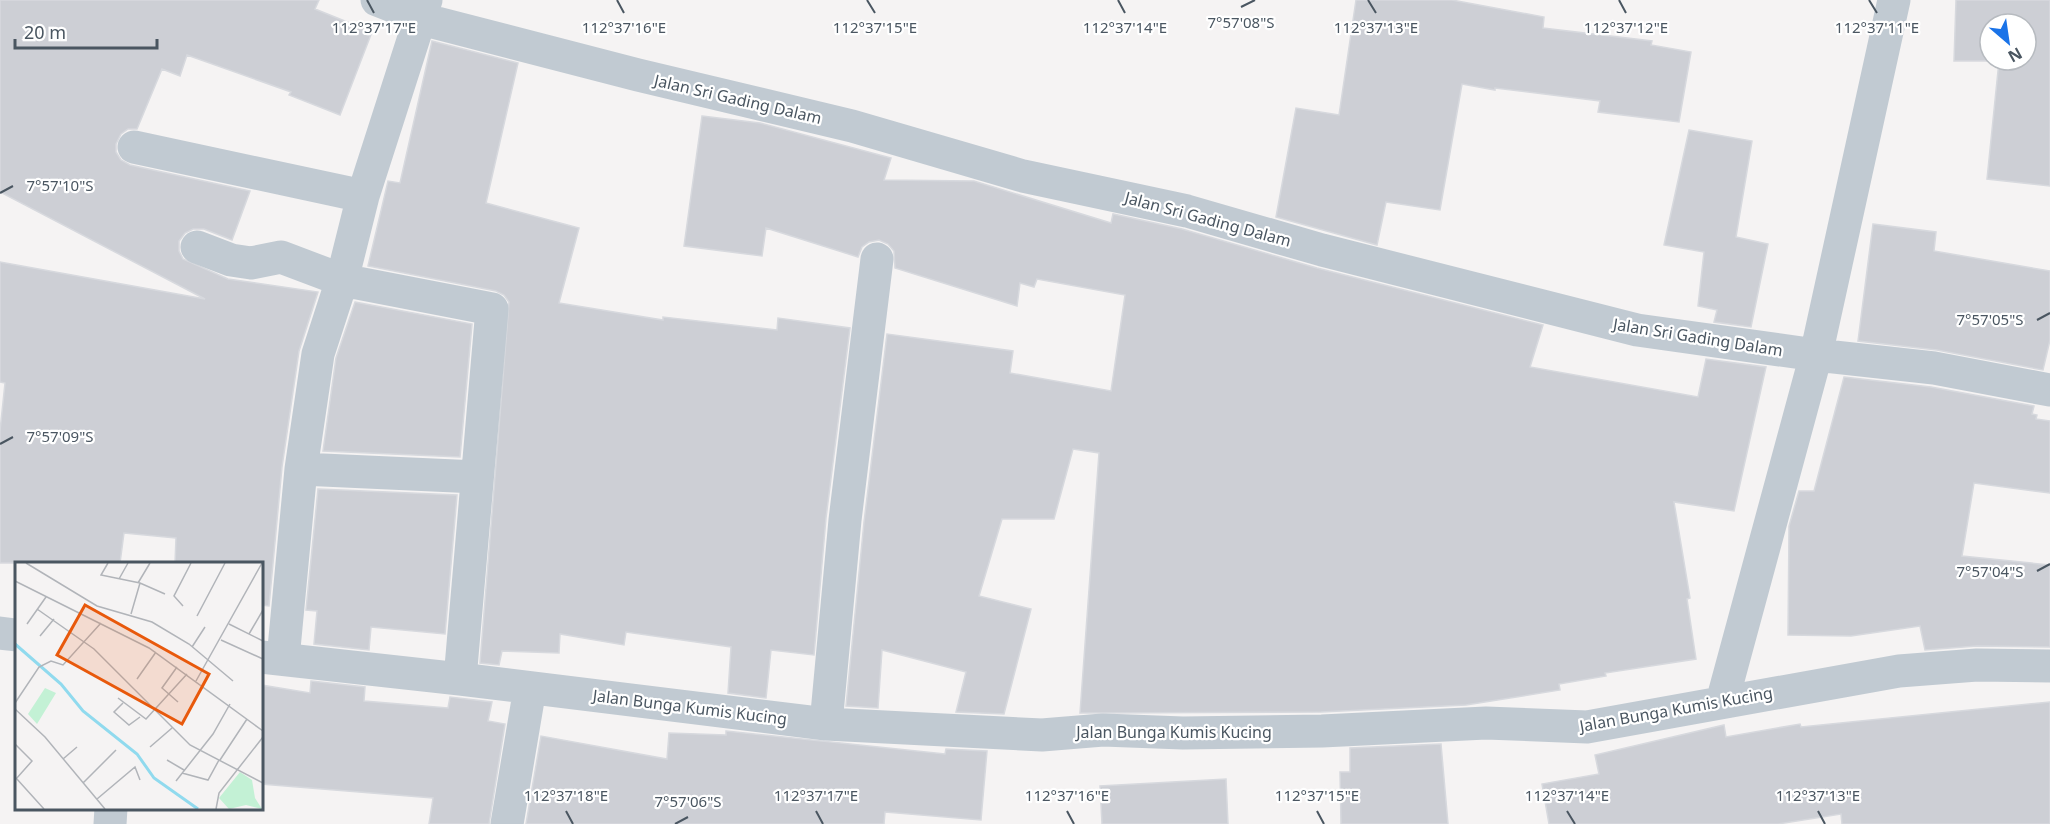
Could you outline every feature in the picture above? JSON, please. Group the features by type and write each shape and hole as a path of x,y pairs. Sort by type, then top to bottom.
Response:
{"street":[{"name":"Jalan Sri Gading Dalam","path":"377,0 423,9 638,75 863,129 1023,176 1186,211 1322,250 1637,330 1816,355 1934,368 2050,390"},
{"path":"1722,702 1816,355 1894,0"},
{"path":"272,658 318,354 342,280 363,196 423,9"},
{"path":"134,147 363,196"},
{"path":"197,247 231,260 251,263 281,256 342,280 492,309 460,679"},
{"path":"826,724 845,520 877,258"},
{"path":"301,469 477,477"},
{"path":"0,633 15,635"},
{"name":"Jalan Bunga Kumis Kucing","path":"272,658 826,724 1042,735 1103,730 1183,733 1322,731 1486,723 1587,727 1899,671 1977,665 2050,666"},
{"path":"507,824 530,687"},
{"path":"110,824 111,809"}],"building":[{"path":"0,0 319,0 315,9 372,32 340,115 289,95 291,92 187,55 180,76 162,69 137,129 128,129 121,134 116,144 116,152 121,160 130,165 250,191 232,240 204,229 193,229 185,233 179,241 179,251 183,259 228,279 318,292 299,351 282,467 269,606 262,605 262,562 175,562 176,538 124,533 120,562 0,563 0,431 5,383 0,382 0,262 205,299 0,192"},
{"path":"1356,0 1452,0 1544,17 1543,28 1652,41 1651,45 1691,52 1679,122 1598,112 1600,101 1495,88 1495,90 1462,84 1440,210 1386,202 1377,245 1276,217 1296,108 1339,115"},
{"path":"1956,0 2050,0 2050,186 1987,179 1998,72 2038,72 2038,12 1978,12 1978,61 1954,61"},
{"path":"432,41 518,63 486,203 579,228 559,303 663,320 663,317 777,330 778,318 850,328 826,518 814,655 771,650 766,698 728,693 731,647 626,632 624,645 560,634 559,653 502,651 499,665 480,663 509,302 504,295 496,291 368,266 388,181 400,183"},
{"path":"702,116 760,123 891,158 884,180 974,181 1111,223 1113,214 1182,229 1317,268 1543,325 1530,367 1698,397 1706,359 1766,367 1734,511 1674,502 1690,598 1687,599 1696,659 1605,673 1606,676 1559,684 1560,690 1466,705 1321,712 1080,713 1099,453 1073,449 1054,519 1002,519 979,596 1031,609 1004,714 956,712 966,672 882,650 878,708 846,706 864,522 887,334 1013,351 1010,373 1111,391 1125,295 1037,279 1034,287 1020,283 1017,306 895,268 894,251 888,244 879,240 869,242 862,247 858,257 766,228 762,256 684,246"},
{"path":"1689,130 1752,141 1736,237 1768,244 1751,327 1714,322 1717,310 1698,306 1704,252 1664,245"},
{"path":"1873,224 1936,232 1934,251 2050,271 2050,340 2043,370 1937,350 1858,341"},
{"path":"355,302 472,324 460,457 323,451 336,358"},
{"path":"1844,377 1931,387 2034,406 2032,414 2037,415 2036,419 2050,421 2050,493 1974,483 1962,556 2050,565 2050,647 1977,646 1925,650 1920,626 1851,636 1788,635 1789,526 1799,491 1814,491"},
{"path":"318,489 457,495 445,634 371,627 369,650 314,644 317,611 306,610"},
{"path":"311,681 365,687 364,701 448,708 450,697 492,702 488,721 505,724 489,824 429,824 433,798 262,784 262,685 310,693"},
{"path":"2050,702 2050,824 1842,824 1841,814 1778,824 1549,824 1542,784 1599,774 1595,755 1724,725 1726,737 1800,724 1801,727"},
{"path":"726,731 945,754 946,749 987,751 981,820 885,812 884,824 526,824 541,736 667,759 669,733 726,735"},
{"path":"1441,744 1448,824 1341,824 1340,772 1350,772 1350,748"},
{"path":"1226,779 1228,824 1102,824 1100,786"}]}
